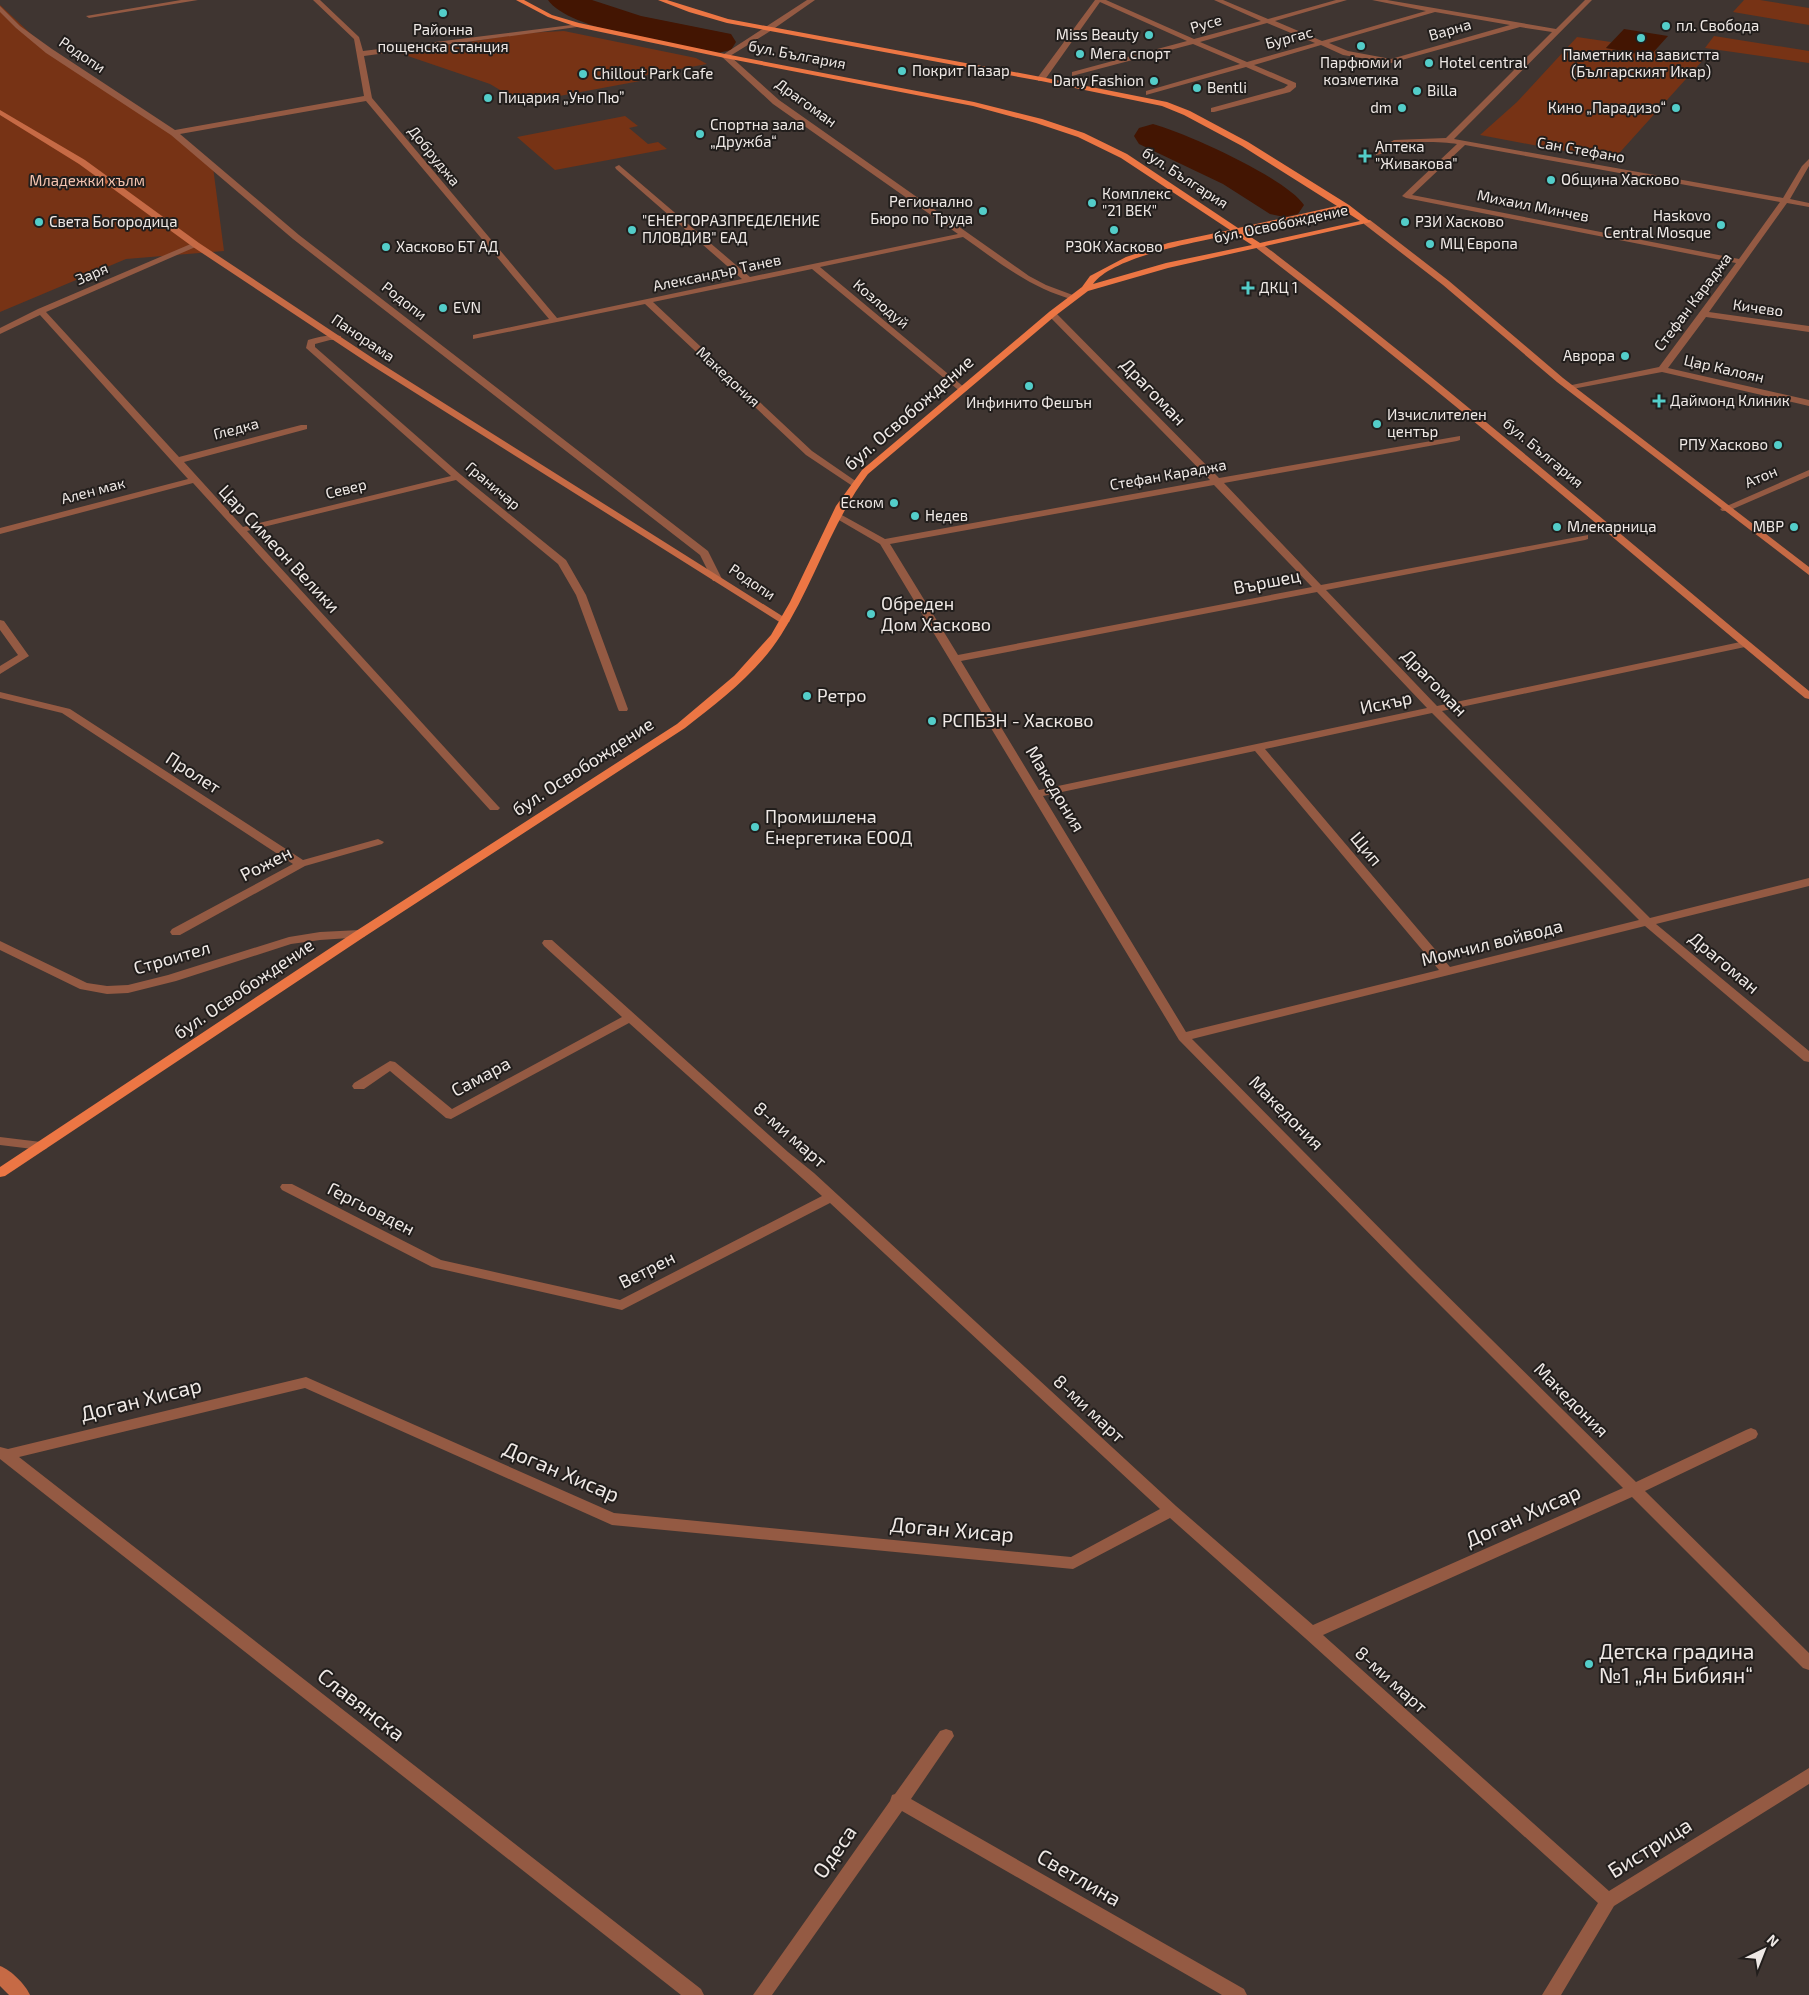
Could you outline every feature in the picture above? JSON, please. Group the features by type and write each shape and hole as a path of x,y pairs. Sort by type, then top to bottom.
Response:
{"main road":[{"name":"бул. България","path":"519,0 550,16 577,25 724,56 974,104 1039,121 1081,135 1124,156 1258,245"},
{"name":"бул. България","path":"661,0 709,16 770,30 1138,98 1183,111 1245,144 1367,222"},
{"name":"бул. Освобождение","path":"0,1173 360,934 681,726 724,692 753,662 785,621 836,516 854,484 865,472 1052,314 1085,289 1093,278 1129,259 1171,245 1346,207"},
{"name":"бул. Освобождение","path":"1085,289 1140,272 1367,222"}],"street":[{"path":"89,16 195,0"},
{"name":"Добруджа","path":"316,0 357,38 368,98 554,320"},
{"path":"724,56 770,30 812,0"},
{"path":"1040,79 1099,0 1243,65 1293,85 1287,90 1214,110"},
{"path":"1217,0 1322,43"},
{"name":"Русе","path":"1075,74 1344,0"},
{"path":"1375,0 1558,31"},
{"path":"1448,140 1589,0"},
{"name":"Родопи","path":"0,8 18,26 50,51 174,133 296,236 704,553 717,579 785,621"},
{"name":"Бургас","path":"1149,92 1436,10"},
{"name":"Варна","path":"1322,43 1346,53 1391,61 1518,24"},
{"path":"360,54 577,25"},
{"name":"Драгоман","path":"724,56 776,102 963,235 1026,278 1043,287 1074,297"},
{"path":"174,133 368,98"},
{"name":"Панорама","path":"0,112 82,162 196,245 410,386 717,579"},
{"name":"Сан Стефано","path":"1379,153 1394,142 1448,140 1809,205"},
{"name":"Михаил Минчев","path":"1463,143 1406,196 1742,262"},
{"name":"Стефан Караджа","path":"1570,388 1662,369 1742,262 1785,200 1797,177 1809,161"},
{"path":"619,167 748,280"},
{"name":"бул. България","path":"1367,222 1439,278 1570,388 1809,572"},
{"name":"Александър Танев","path":"476,337 963,235"},
{"name":"Заря","path":"2,327 196,245"},
{"name":"бул. България","path":"1258,245 1485,423 1809,696"},
{"name":"Козлодуй","path":"813,266 962,390"},
{"name":"Македония","path":"647,301 809,453 854,484"},
{"name":"Цар Симеон Велики","path":"41,311 494,808"},
{"name":"Драгоман","path":"1052,314 1435,710 1647,922 1809,1058"},
{"name":"Кичево","path":"1704,314 1809,329"},
{"name":"Граничар","path":"338,338 330,337 311,342 310,348 458,477 562,562 581,595 623,710"},
{"name":"Цар Калоян","path":"1662,369 1809,403"},
{"name":"Гледка","path":"176,461 304,427"},
{"name":"Стефан Караджа","path":"884,542 1457,438"},
{"name":"Атон","path":"1725,508 1809,473"},
{"name":"Север","path":"241,530 458,477"},
{"name":"Ален мак","path":"0,531 194,480"},
{"name":"Македония","path":"836,516 884,542 1183,1037 1413,1270 1809,1663"},
{"name":"Вършец","path":"956,659 1585,537"},
{"path":"0,623 24,656 0,671"},
{"name":"Искър","path":"1035,794 1745,644"},
{"name":"Пролет","path":"0,695 66,712 300,864"},
{"name":"Щип","path":"1258,748 1448,972"},
{"name":"Рожен","path":"176,932 300,864 378,842"},
{"name":"Момчил войвода","path":"1183,1037 1809,882"},
{"name":"Строител","path":"0,945 84,986 107,990 128,989 172,978 288,941 320,936 360,934"},
{"name":"8-ми март","path":"548,942 831,1197 1171,1510 1311,1633 1608,1901"},
{"name":"Самара","path":"359,1086 390,1065 451,1115 631,1017"},
{"path":"0,1141 41,1146"},
{"name":"Гергьовден","path":"287,1187 437,1264"},
{"name":"Ветрен","path":"437,1264 622,1305 831,1197"},
{"name":"Доган Хисар","path":"3,1453 306,1382 612,1519 1073,1563 1171,1510"},
{"name":"Доган Хисар","path":"1311,1633 1634,1490 1751,1434"},
{"name":"Славянска","path":"3,1453 695,1995"},
{"name":"Одеса","path":"762,1995 898,1800 946,1736"},
{"name":"Бистрица","path":"1551,1995 1608,1901 1809,1775"},
{"name":"Светлина","path":"898,1800 1238,1995"},
{"path":"0,1974 21,1995"}],"green space":[{"path":"1744,0 1760,0 1809,8 1809,25 1733,12"},
{"name":"Младежки хълм","path":"0,5 49,51 174,133 213,167 224,251 126,259 0,312"},
{"path":"564,31 696,58 707,64 636,77 640,81 516,104 515,99 490,84 399,53 526,33"},
{"path":"1714,36 1809,51 1809,63 1705,48"},
{"path":"1577,37 1611,42 1606,48 1650,56 1655,50 1704,59 1613,160 1480,135 1517,102"},
{"path":"625,116 638,126 629,128 648,144 658,142 667,149 555,170 517,137"}],"shaded area":[{"path":"1624,29 1668,36 1650,56 1606,48"}],"waterway":[{"path":"565,0 581,8 619,21 718,42"},
{"path":"1153,136 1237,176 1284,205"}],"place":[{"name":"Районна пощенска станция","path":"443,13"},
{"name":"пл. Свобода","path":"1666,26"},
{"name":"Miss Beauty","path":"1149,35"},
{"name":"Паметник на завистта (Българският Икар)","path":"1641,38"},
{"name":"Парфюми и козметика","path":"1361,46"},
{"name":"Мега спорт","path":"1080,54"},
{"name":"Hotel central","path":"1429,63"},
{"name":"Покрит Пазар","path":"902,71"},
{"name":"Chillout Park Cafe","path":"583,74"},
{"name":"Dany Fashion","path":"1154,81"},
{"name":"Bentli","path":"1197,88"},
{"name":"Billa","path":"1417,91"},
{"name":"Пицария „Уно Пю”","path":"488,98"},
{"name":"dm","path":"1402,108"},
{"name":"Кино „Парадизо“","path":"1676,108"},
{"name":"Спортна зала „Дружба“","path":"700,134"},
{"name":"Аптека \"Живакова\"","path":"1365,156"},
{"name":"Община Хасково","path":"1551,180"},
{"name":"Комплекс \"21 ВЕК\"","path":"1092,203"},
{"name":"Регионално Бюро по Труда","path":"983,211"},
{"name":"Света Богородица","path":"39,222"},
{"name":"РЗИ Хасково","path":"1405,222"},
{"name":"Haskovo Central Mosque","path":"1721,225"},
{"name":"\"ЕНЕРГОРАЗПРЕДЕЛЕНИЕ ПЛОВДИВ\" ЕАД","path":"632,230"},
{"name":"РЗОК Хасково","path":"1114,230"},
{"name":"МЦ Европа","path":"1430,244"},
{"name":"Хасково БТ АД","path":"386,247"},
{"name":"ДКЦ 1","path":"1248,288"},
{"name":"EVN","path":"443,308"},
{"name":"Аврора","path":"1625,356"},
{"name":"Инфинито Фешън","path":"1029,386"},
{"name":"Даймонд Клиник","path":"1659,401"},
{"name":"Изчислителен център","path":"1377,424"},
{"name":"РПУ Хасково","path":"1778,445"},
{"name":"Еском","path":"894,503"},
{"name":"Недев","path":"915,516"},
{"name":"Млекарница","path":"1557,527"},
{"name":"МВР","path":"1794,527"},
{"name":"Обреден Дом Хасково","path":"871,614"},
{"name":"Ретро","path":"807,696"},
{"name":"РСПБЗН - Хасково","path":"932,721"},
{"name":"Промишлена Енергетика ЕООД","path":"755,827"},
{"name":"Детска градина №1 „Ян Бибиян“","path":"1589,1664"}]}
